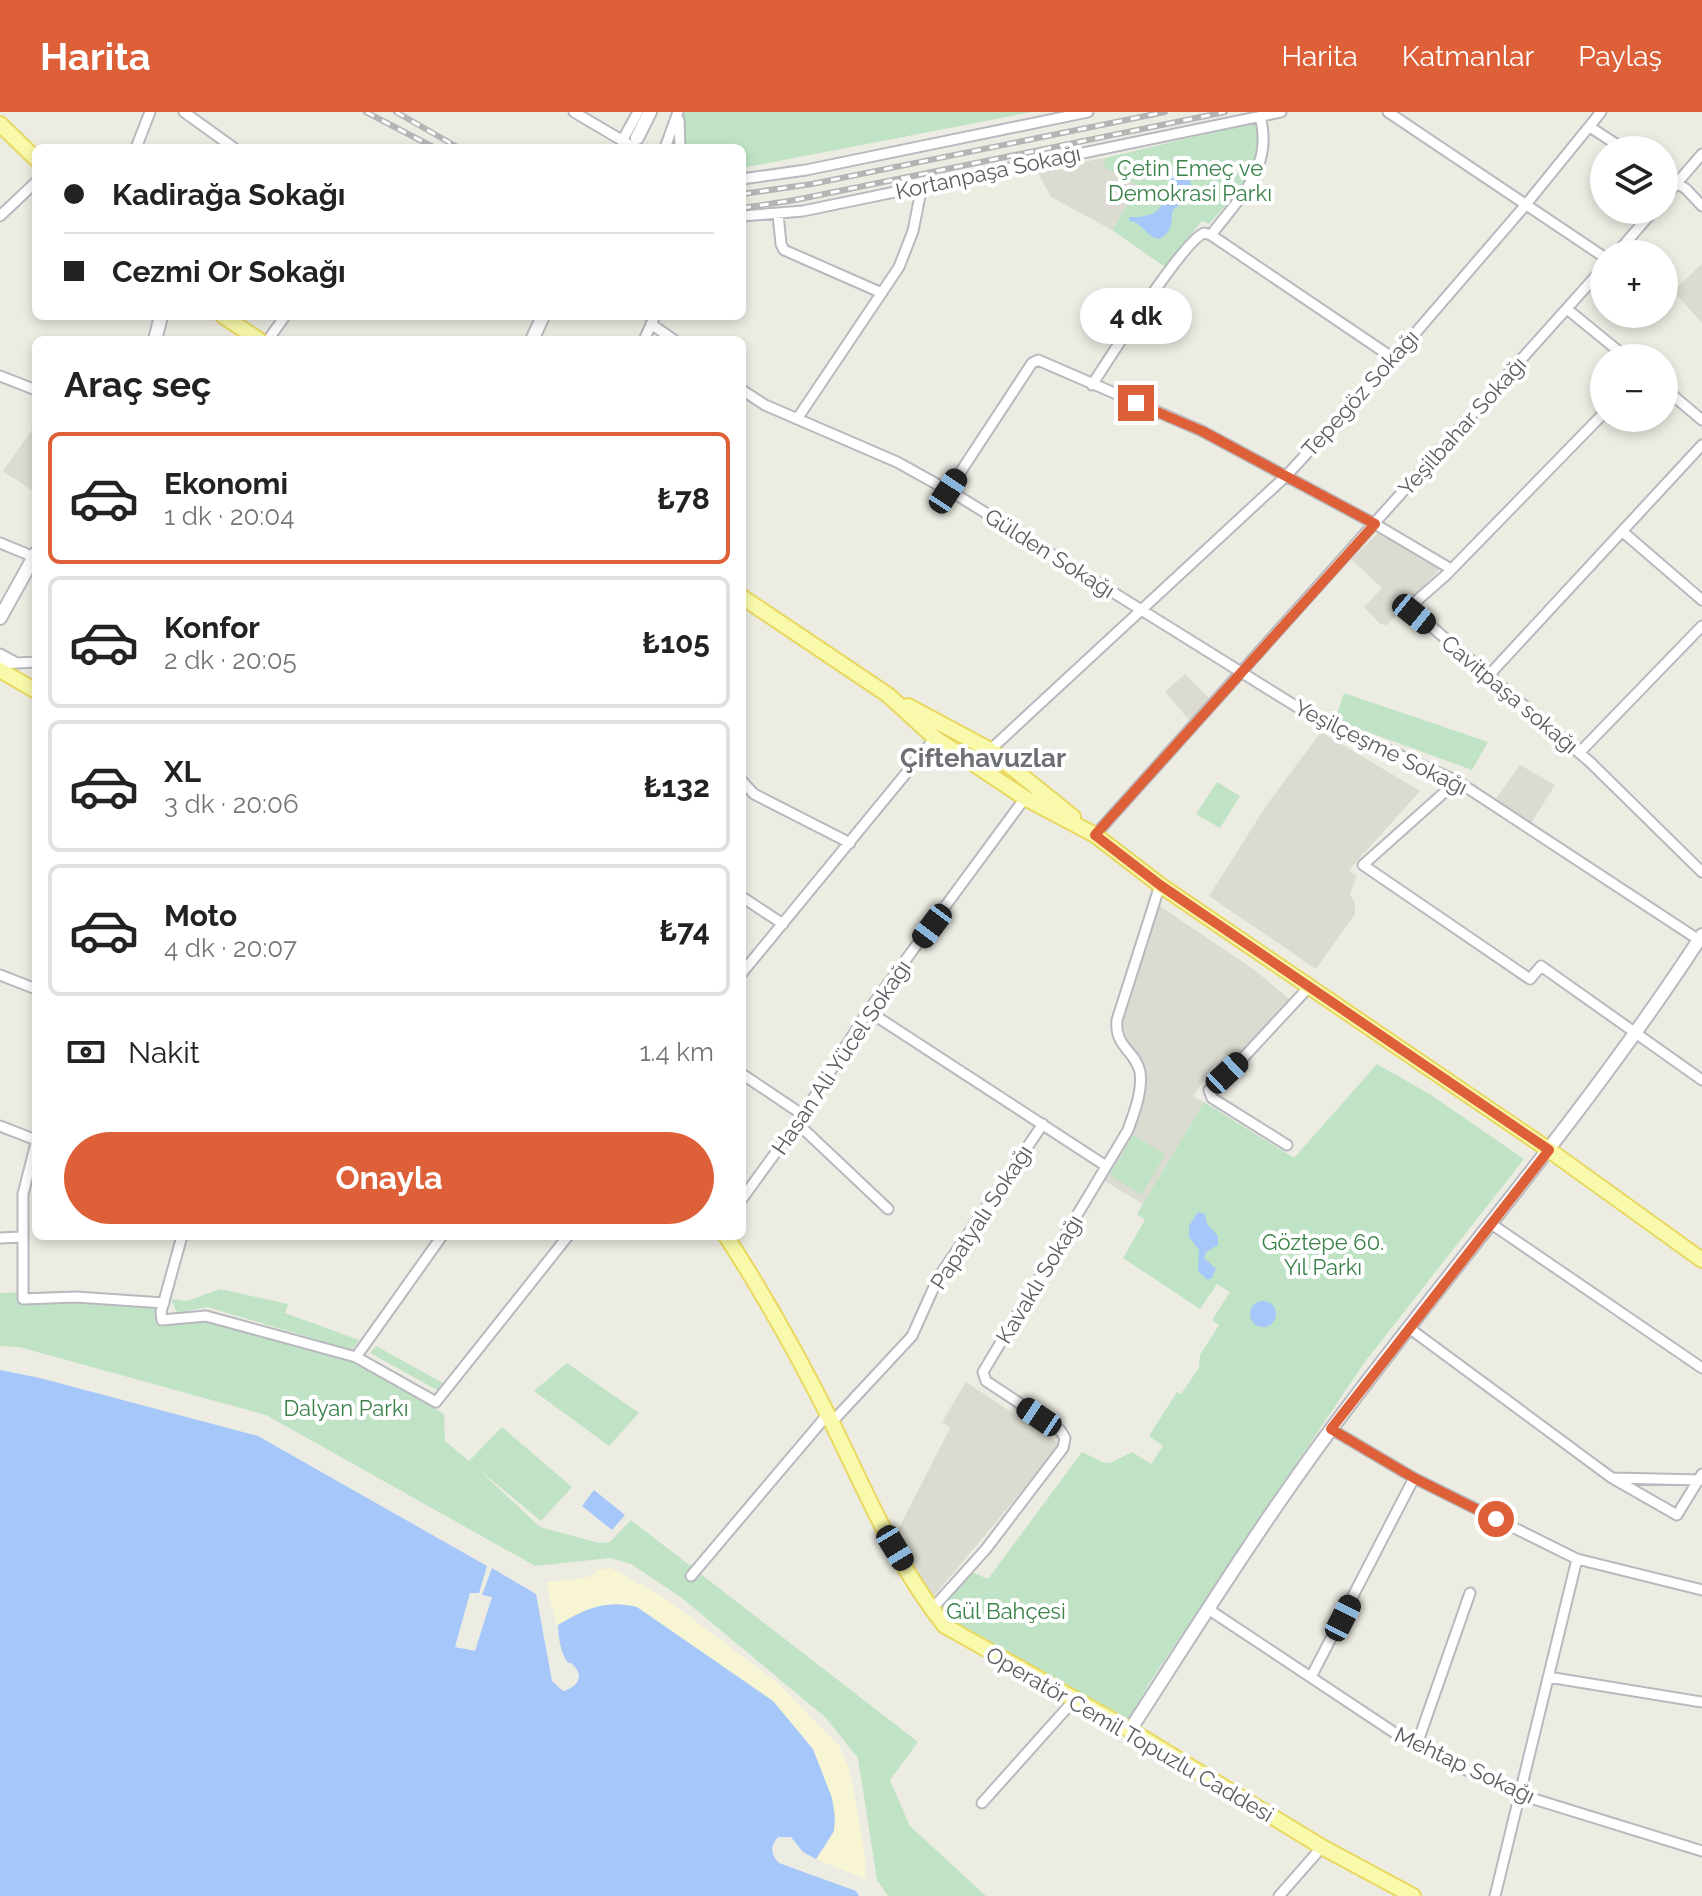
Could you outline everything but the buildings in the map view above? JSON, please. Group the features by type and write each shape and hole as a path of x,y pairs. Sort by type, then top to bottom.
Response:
{"main road":[{"path":"0,124 32,155"},
{"path":"233,320 254,336"},
{"path":"746,600 888,695 990,750 1160,885 1549,1150 1702,1260"},
{"path":"0,667 32,688"},
{"path":"888,695 935,738 1025,798 1095,835"},
{"name":"Operatör Cemil Topuzlu Caddesi","path":"728,1240 779,1323 830,1418 881,1524 945,1626 1130,1730 1322,1847 1413,1896"}],"street":[{"path":"140,144 152,112"},
{"path":"184,112 228,144"},
{"path":"574,112 622,141 636,143 650,112"},
{"path":"622,141 638,112"},
{"path":"667,144 679,112"},
{"path":"679,112 680,144"},
{"path":"746,178 806,170 1088,112"},
{"name":"Kortanpaşa Sokağı","path":"746,216 778,214 1281,112"},
{"path":"1388,112 1590,248"},
{"name":"Tepegöz Sokağı","path":"990,750 1286,476 1526,205 1601,112"},
{"path":"1211,235 1258,172 1265,138 1260,116"},
{"path":"1590,127 1604,136"},
{"path":"1678,182 1702,154"},
{"path":"1678,184 1702,206"},
{"path":"0,216 32,186"},
{"path":"797,419 899,267 910,240 922,186"},
{"path":"778,214 784,250 882,293"},
{"path":"1628,240 1642,224"},
{"path":"1092,385 1192,241 1201,233 1211,235 1393,358"},
{"name":"Yeşilbahar Sokağı","path":"1095,835 1590,283"},
{"path":"1567,309 1610,344"},
{"path":"653,320 670,336"},
{"path":"948,491 1036,360 1191,426 1375,524 1451,569"},
{"path":"0,376 32,388"},
{"name":"Gülden Sokağı","path":"746,393 797,419 897,462 1142,610"},
{"path":"1678,400 1702,420"},
{"name":"Cavitpaşa sokağı","path":"1590,427 1413,605 1412,611 1579,753 1702,872"},
{"path":"1489,675 1702,445"},
{"path":"1623,532 1702,600"},
{"path":"0,543 32,554"},
{"path":"0,618 32,560"},
{"name":"Yeşilçeşme Sokağı","path":"1142,610 1317,719 1457,781 1700,938"},
{"path":"1579,753 1702,626"},
{"path":"0,654 22,664"},
{"path":"0,667 32,663"},
{"path":"746,968 935,738"},
{"path":"1457,781 1363,865 1530,979 1541,966 1702,1080"},
{"path":"746,785 754,794 850,843"},
{"name":"Hasan Ali Yücel Sokağı","path":"746,1193 800,1119 868,1011 1025,798"},
{"name":"Kavaklı Sokağı","path":"932,1609 986,1549 1063,1448 1065,1438 1060,1430 986,1381 983,1372 1128,1130 1136,1108 1140,1071 1117,1036 1117,1020 1160,885"},
{"path":"746,900 783,924"},
{"path":"1130,1730 1331,1429 1549,1150 1636,1034 1700,938"},
{"path":"0,975 32,987"},
{"path":"1287,1145 1212,1098 1209,1090 1308,988"},
{"path":"868,1011 1106,1166"},
{"path":"746,1077 800,1119 888,1209"},
{"name":"Papatyalı Sokağı","path":"691,1576 830,1418 912,1336 938,1278 1043,1124"},
{"path":"0,1126 32,1140"},
{"path":"32,1158 23,1194 23,1299 76,1297 164,1303"},
{"path":"1490,1223 1702,1368"},
{"path":"0,1238 22,1237"},
{"path":"181,1240 162,1320 206,1316 356,1357 436,1402 565,1240"},
{"path":"356,1357 439,1240"},
{"path":"1409,1328 1612,1478 1677,1515 1701,1478"},
{"path":"1331,1429 1414,1478 1577,1559 1702,1590"},
{"path":"1311,1677 1414,1478"},
{"path":"1612,1478 1701,1478"},
{"path":"1495,1896 1577,1559"},
{"path":"1416,1747 1470,1593"},
{"name":"Mehtap Sokağı","path":"1208,1609 1416,1747 1521,1795 1702,1851"},
{"path":"1548,1677 1702,1702"},
{"path":"982,1803 1075,1699"},
{"path":"1279,1896 1322,1847"}],"shaded area":[{"path":"1105,158 1105,167 1117,171 1150,194 1127,205 1112,230 1051,197 1036,170"},
{"path":"1702,264 1702,323 1678,297 1678,286"},
{"path":"32,430 32,490 3,471"},
{"path":"1379,532 1440,569 1387,625 1380,624 1364,607 1382,588 1351,559"},
{"path":"1185,674 1211,700 1189,720 1165,692"},
{"path":"1321,732 1420,791 1349,870 1357,876 1350,894 1355,903 1355,914 1316,969 1209,896 1266,806"},
{"path":"1520,765 1555,785 1530,825 1493,803"},
{"path":"1157,904 1253,969 1298,1006 1243,1063 1222,1053 1193,1096 1204,1102 1143,1204 1103,1180 1136,1125 1143,1064 1119,1027"},
{"path":"966,1382 1061,1445 933,1597 896,1534 950,1428 942,1422"}],"green space":[{"path":"684,112 1032,112 746,167 746,144 682,144"},
{"name":"Çetin Emeç ve Demokrasi Parkı","path":"1256,122 1264,132 1255,173 1209,224 1202,221 1165,267 1112,230 1127,205 1149,194 1117,171 1104,167 1105,158"},
{"path":"1344,693 1488,742 1472,770 1335,720"},
{"path":"1217,782 1240,796 1220,828 1196,814"},
{"name":"Göztepe 60. Yıl Parkı","path":"1377,1064 1431,1095 1524,1159 1364,1363 1152,1679 1128,1720 1044,1676 946,1616 940,1607 972,1572 988,1579 1082,1452 1108,1463 1132,1452 1151,1464 1163,1446 1149,1436 1177,1392 1181,1394 1199,1368 1200,1355 1219,1325 1212,1320 1230,1292 1217,1284 1200,1309 1123,1258 1145,1220 1137,1214 1204,1102 1294,1158"},
{"path":"1133,1135 1165,1154 1142,1195 1110,1175"},
{"path":"220,1289 288,1304 285,1313 359,1340 352,1350 207,1307 177,1313 171,1299 187,1301"},
{"name":"Dalyan Parkı","path":"58,1291 159,1299 155,1318 159,1323 201,1319 358,1363 444,1414 445,1441 469,1461 502,1427 572,1487 541,1521 477,1468 540,1527 599,1543 610,1542 631,1520 918,1742 890,1780 910,1826 986,1896 888,1896 877,1880 858,1758 825,1717 682,1598 631,1564 610,1558 535,1566 266,1415 19,1347 0,1346 0,1293"},
{"path":"376,1346 445,1384 439,1391 370,1353"},
{"path":"567,1363 639,1413 609,1446 534,1391"}],"sand":[{"path":"611,1568 665,1598 779,1684 839,1746 849,1768 854,1792 865,1856 865,1879 816,1859 829,1842 557,1627 546,1582 584,1578 595,1574 596,1570"}],"water":[{"path":"1178,172 1189,178 1190,193 1173,210 1169,230 1159,239 1129,221 1129,217 1156,212 1162,205 1172,176"},
{"path":"1198,1212 1205,1214 1207,1224 1218,1236 1218,1245 1206,1252 1204,1258 1216,1269 1211,1279 1206,1279 1198,1271 1199,1250 1189,1237 1189,1226"},
{"path":"1263,1301 1272,1305 1276,1314 1272,1323 1263,1327 1254,1323 1250,1314 1254,1305"},
{"path":"0,1370 258,1436 487,1566 479,1593 470,1593 455,1647 475,1651 492,1597 482,1595 492,1568 536,1594 552,1681 563,1691 574,1686 579,1676 563,1654 558,1625 596,1607 615,1604 637,1607 773,1701 813,1749 832,1798 834,1831 816,1859 803,1852 791,1837 778,1837 772,1847 773,1853 779,1863 856,1891 859,1896 0,1896"},
{"path":"594,1490 625,1515 612,1530 582,1506"}],"railway":[{"path":"366,112 427,144"},
{"path":"396,112 452,144"},
{"path":"746,193 812,184 1165,112"},
{"path":"746,207 1225,112"}],"district":[{"name":"Çiftehavuzlar","path":"983,758"}],"route":[{"path":"1136,403 1202,431 1375,524 1095,835 1160,885 1549,1150 1331,1429 1414,1478 1496,1519"}],"park label":[{"name":"Gül Bahçesi","path":"1006,1611"}]}
